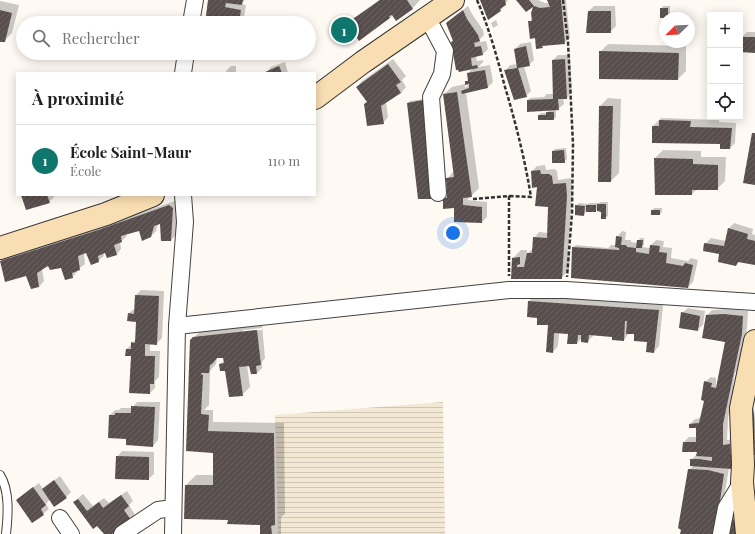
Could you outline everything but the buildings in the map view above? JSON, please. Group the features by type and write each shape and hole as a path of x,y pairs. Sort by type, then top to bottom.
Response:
{"street":[{"path":"192,16 195,0"},
{"path":"316,97 363,62 428,19 453,0"},
{"path":"428,19 445,51 442,74 431,97 438,193"},
{"path":"183,72 185,60"},
{"path":"0,248 106,214 151,196"},
{"path":"173,534 177,326 184,230 183,196"},
{"path":"177,326 509,290 566,290 755,302"},
{"path":"747,534 742,482 743,465 741,408 755,341"},
{"path":"721,534 726,508 742,482"},
{"path":"122,534 158,510 173,508"},
{"path":"60,518 71,534"}],"lane":[{"path":"0,475 3,480 8,503 6,534"}],"path":[{"path":"473,199 509,196 531,197 527,171 515,123 488,26 477,0"},
{"path":"563,0 568,42 573,144 572,213 566,290"},
{"path":"509,196 509,290"}],"shaded area":[{"path":"443,402 445,534 278,534 275,415"}],"place":[{"name":"École Saint-Maur","path":"344,30"}]}
